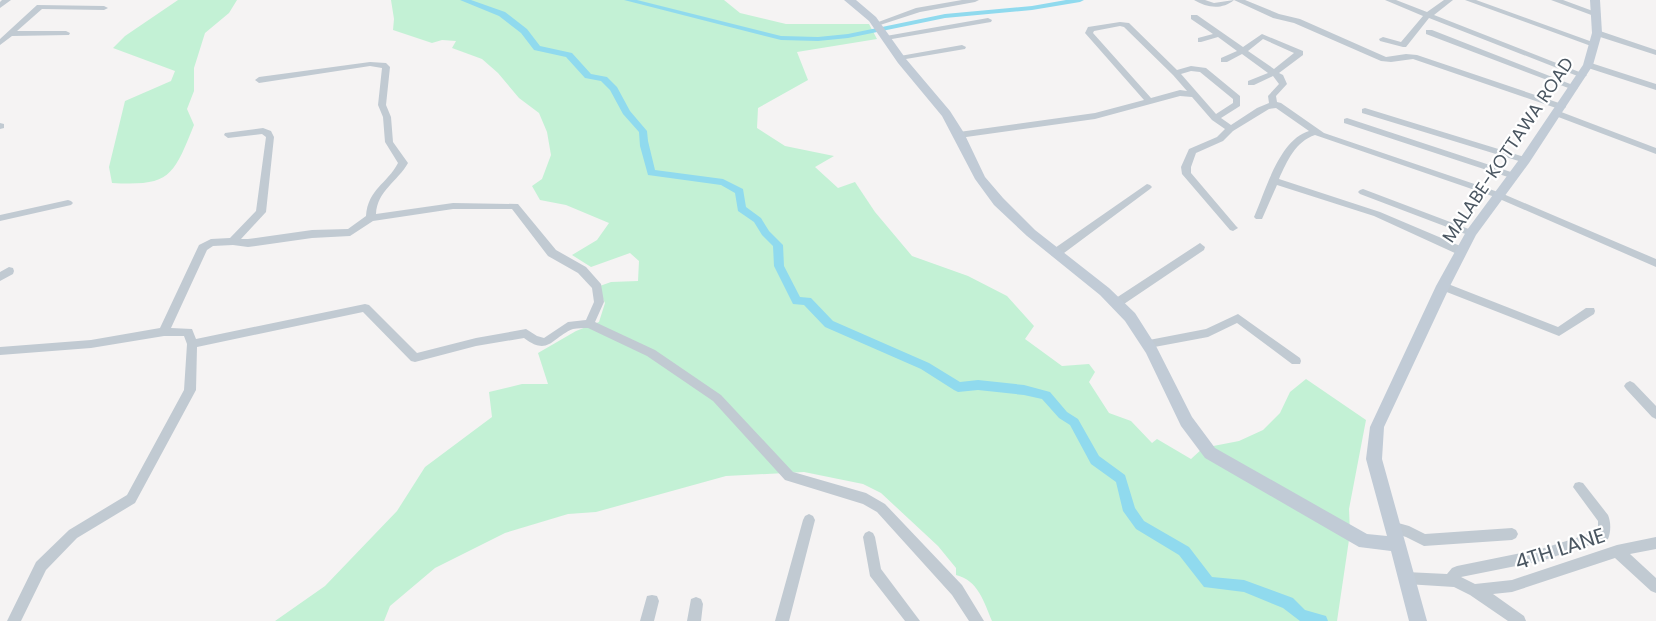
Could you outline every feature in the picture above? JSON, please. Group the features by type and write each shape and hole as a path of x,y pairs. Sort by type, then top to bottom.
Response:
{"main road":[{"path":"849,0 869,14 900,58 947,114 975,169 1009,213 1085,275 1129,316 1149,344 1186,422 1199,442 1210,453 1365,542 1396,544"},
{"name":"MALABE-KOTTAWA ROAD","path":"1418,621 1374,459 1377,427 1443,286 1471,233 1514,176 1586,70 1595,38 1596,7"}],"street":[{"path":"0,6 7,0"},
{"path":"0,43 48,0"},
{"path":"881,30 919,10 975,0"},
{"path":"1198,0 1214,6 1222,6 1230,0"},
{"path":"1238,0 1276,16 1297,21 1384,59 1389,60 1403,55 1414,57 1559,110 1656,151"},
{"path":"1389,0 1427,16 1586,70 1656,87"},
{"path":"1383,39 1403,45 1427,16 1449,0"},
{"path":"1469,0 1595,38 1656,52"},
{"path":"1555,0 1596,7"},
{"path":"40,7 104,8"},
{"path":"1194,16 1280,77 1283,84 1272,96 1273,104 1315,132 1498,195 1656,263"},
{"path":"881,30 988,20"},
{"path":"1150,102 1091,36 1089,33 1091,29 1126,25 1176,73 1215,118 1230,129"},
{"path":"1429,32 1574,87"},
{"path":"10,34 66,33"},
{"path":"1201,40 1220,34"},
{"path":"1224,60 1243,51 1262,36 1300,53 1274,73 1251,83"},
{"path":"900,58 962,47"},
{"path":"258,80 370,64 383,65 386,68 382,105 387,117 389,142 403,163 401,168 379,188 370,212 371,218"},
{"path":"1176,73 1191,68 1203,70 1237,98 1237,104 1215,118"},
{"path":"959,135 1095,116 1180,93 1192,94"},
{"path":"1233,228 1187,174 1186,167 1192,151 1220,139 1230,129 1241,126 1266,106 1273,104"},
{"path":"1365,111 1525,160"},
{"path":"1347,121 1514,176"},
{"path":"228,135 263,131 270,137 261,212 233,242"},
{"path":"1259,216 1291,148 1309,132 1315,132"},
{"path":"1276,181 1377,214 1461,251"},
{"path":"1056,253 1147,187"},
{"path":"1363,192 1471,233"},
{"path":"0,218 68,203"},
{"path":"164,332 203,248 211,243 248,243 312,234 351,232 371,218 453,206 515,206 552,253 582,270 597,287 598,302 589,324"},
{"path":"1117,303 1200,247"},
{"path":"1443,286 1559,332 1590,311"},
{"path":"192,344 365,308 415,358 476,342 526,333 536,342 544,343 571,325 589,324 651,353 717,398 789,476 866,499 881,508 957,590 977,621"},
{"path":"1149,344 1208,333 1238,318 1296,361"},
{"path":"0,351 91,344 164,332 188,332 192,344 190,390 131,499 73,534 41,566 14,621"},
{"path":"1630,386 1656,414"},
{"path":"1449,581 1457,572 1541,555 1604,535 1604,519 1580,487"},
{"path":"782,621 809,520"},
{"path":"1391,527 1409,532 1424,540 1512,534"},
{"path":"869,537 875,572 913,621"},
{"name":"4TH LANE","path":"1475,590 1512,586 1617,551 1656,543"},
{"path":"1617,551 1656,586"},
{"path":"1406,578 1455,581 1475,590 1519,621"},
{"path":"647,621 652,601"},
{"path":"694,621 696,604"}],"green space":[{"path":"178,0 237,0 229,13 205,33 194,68 194,91 187,109 194,125 174,167 158,180 131,184 112,183 109,167 125,101 171,81 175,71 113,48 125,36"},
{"path":"391,0 724,0 740,13 786,24 869,24 877,39 797,52 808,80 758,108 757,128 785,146 834,156 815,167 838,188 855,182 875,212 912,256 968,276 1007,296 1034,326 1025,339 1062,366 1089,364 1095,372 1089,382 1109,413 1131,421 1152,443 1157,439 1191,459 1203,448 1239,441 1263,430 1280,413 1290,392 1306,379 1366,420 1349,509 1350,533 1337,621 992,621 975,587 956,575 956,568 938,546 881,493 863,484 804,472 726,476 596,512 568,514 505,533 435,568 390,606 384,621 275,621 325,586 397,511 425,467 492,417 489,392 522,384 548,384 538,353 576,331 599,322 605,303 597,287 611,282 638,281 639,261 630,253 591,267 572,255 597,240 609,223 566,205 540,200 532,186 542,179 551,155 547,132 539,113 519,98 498,73 482,59 452,48 456,41 442,40 432,43 393,30"}],"waterway":[{"path":"464,0 502,14 524,31 537,48 569,55 588,76 604,79 614,89 626,112 643,131 651,173 723,182 740,191 741,209 758,220 765,233 778,245 779,266 797,301 807,301 829,324 925,366 958,387 978,385 1046,395 1063,415 1074,422 1095,460 1121,479 1129,511 1140,525 1184,551 1209,583 1244,586 1288,603 1301,615 1321,621"},
{"path":"628,0 781,38 818,39 848,36 945,16 1032,8 1080,0"}]}
